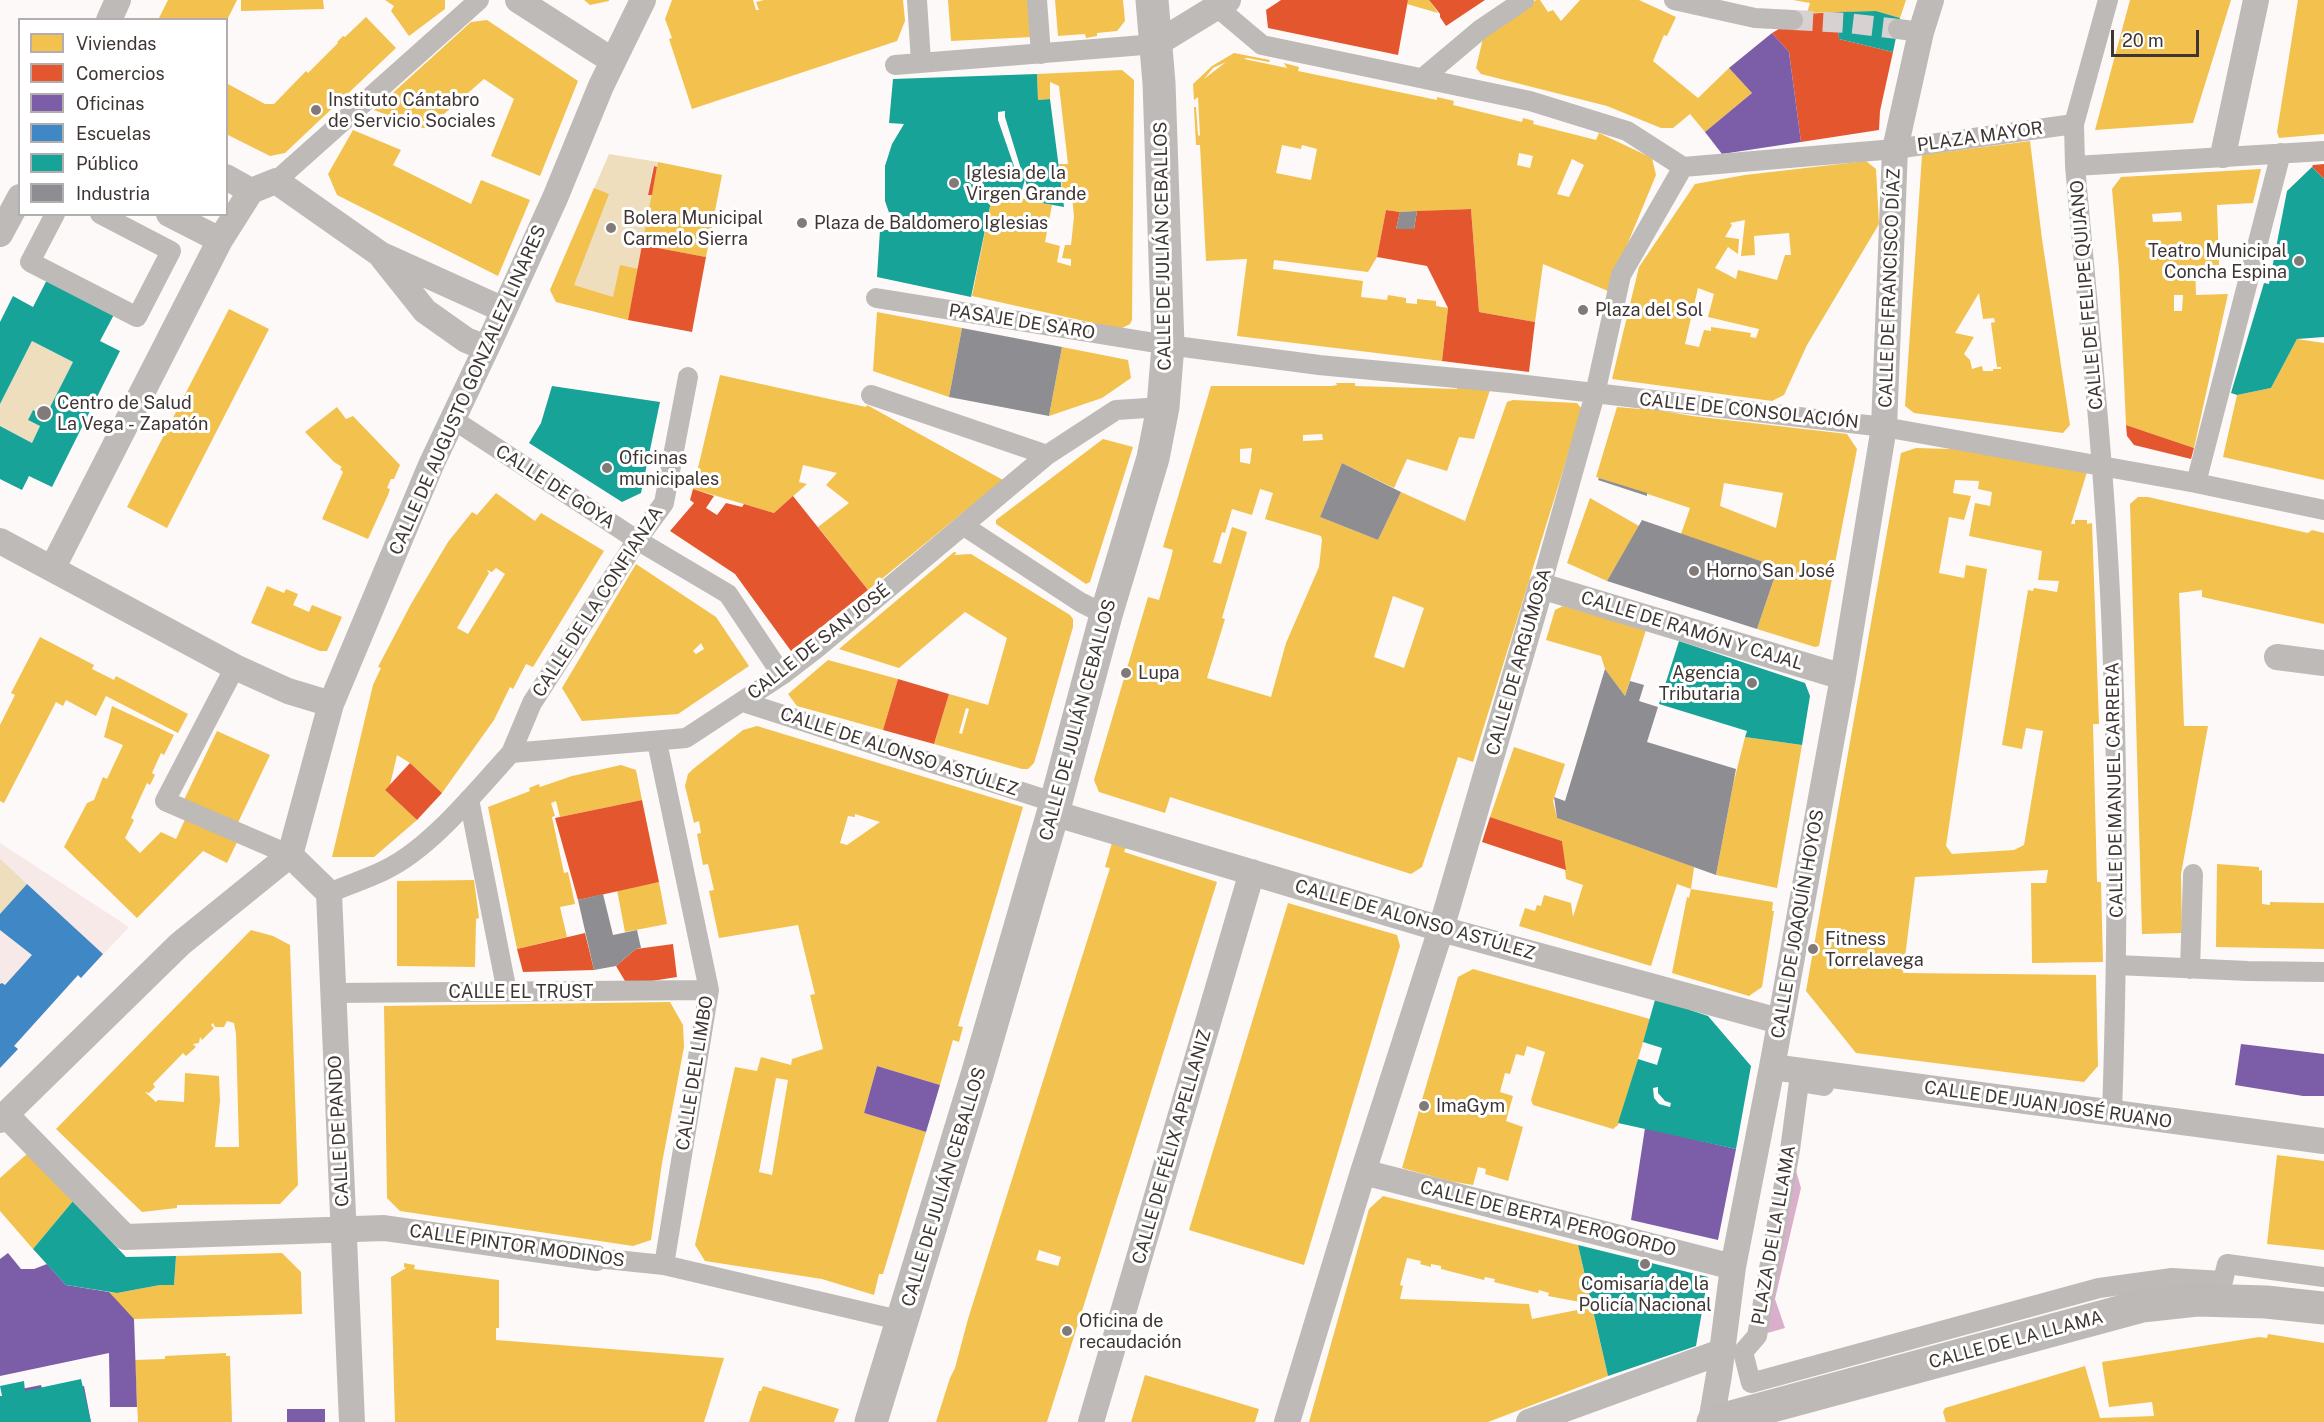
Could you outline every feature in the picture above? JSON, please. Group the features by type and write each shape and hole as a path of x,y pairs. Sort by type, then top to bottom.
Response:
{"highway":[{"name":"CALLE DE JULIÁN CEBALLOS","path":"871,1422 903,1321 1054,808 1106,615 1153,458 1163,407 1168,345 1156,44 1152,0"}],"main road":[{"name":"CALLE DE LA LLAMA","path":"1712,1422 2142,1306 2197,1300 2266,1302 2324,1308"}],"street":[{"path":"109,18 118,0"},
{"path":"53,567 220,240 251,191 276,181 479,0"},
{"path":"518,0 613,62"},
{"name":"CALLE DE AUGUSTO GONZALEZ LINARES","path":"290,855 331,704 431,465 454,420 555,198 613,62 643,0"},
{"path":"917,0 921,62"},
{"path":"1037,0 1041,54"},
{"path":"1424,77 1481,29 1524,0"},
{"path":"1674,0 1755,18 1793,20"},
{"name":"PLAZA MAYOR","path":"1931,0 1909,31 1895,149 2074,124"},
{"name":"CALLE DE FELIPE QUIJANO","path":"2102,465 2075,166 2074,124 2108,0"},
{"path":"2223,156 2256,0"},
{"path":"895,65 1156,44 1223,4 1262,45 1424,77 1530,101 1628,131 1683,167 1895,149"},
{"name":"CALLE DE FRANCISCO DÍAZ","path":"1884,427 1895,149"},
{"path":"2075,166 2324,151"},
{"path":"2196,483 2282,153"},
{"path":"1595,394 1621,275 1683,167"},
{"path":"228,178 251,191"},
{"path":"276,181 380,254 504,310"},
{"path":"0,234 18,200"},
{"path":"54,216 30,262 137,317 171,251 104,216"},
{"path":"173,216 220,240"},
{"path":"380,254 425,311 466,340 486,348"},
{"name":"PASAJE DE SARO","path":"876,298 1168,345"},
{"name":"CALLE DE CONSOLACIÓN","path":"1168,345 1319,365 1509,383 1884,427 2102,465 2324,510"},
{"name":"CALLE DE LA CONFIANZA","path":"511,753 532,703 637,540 664,503 688,377"},
{"path":"871,394 1047,455 1116,410 1163,407"},
{"name":"CALLE DE ARGUMOSA","path":"1441,929 1595,394"},
{"name":"CALLE DE GOYA","path":"454,420 637,540 729,594 782,675"},
{"name":"CALLE DE JOAQUÍN HOYOS","path":"1712,1422 1733,1266 1772,1067 1843,677 1884,427"},
{"name":"CALLE DE SAN JOSÉ","path":"511,753 686,738 782,675 1047,455"},
{"name":"CALLE DE MANUEL CARRERA","path":"2102,465 2113,666 2117,965 2112,1114"},
{"path":"964,526 1080,602 1106,615"},
{"path":"0,541 53,567 235,667 288,690 331,704"},
{"name":"CALLE DE RAMÓN Y CAJAL","path":"1541,586 1843,677"},
{"path":"2277,657 2324,663"},
{"path":"235,667 165,801 290,855 329,893 387,870 414,851 469,799 511,753"},
{"name":"CALLE DE ALONSO ASTÚLEZ","path":"743,702 1054,808 1252,872 1441,929 1779,1021"},
{"name":"CALLE DEL LIMBO","path":"657,742 709,990 664,1265"},
{"path":"469,799 507,992"},
{"path":"3,1117 180,944 290,855"},
{"name":"CALLE DE FÉLIX APELLANIZ","path":"1091,1422 1252,872"},
{"path":"2190,969 2193,874"},
{"name":"CALLE DE PANDO","path":"329,893 352,1422"},
{"path":"1287,1422 1363,1172 1441,929"},
{"path":"2117,965 2324,972"},
{"name":"CALLE EL TRUST","path":"333,993 709,990"},
{"name":"CALLE DE JUAN JOSÉ RUANO","path":"1772,1067 2324,1141"},
{"name":"PLAZA DE LA LLAMA","path":"2324,1148 2116,1125 1799,1082 1790,1150 1757,1336 1743,1352 1751,1383 2099,1288 2172,1278 2223,1281 2227,1264 2324,1277"},
{"name":"CALLE PINTOR MODINOS","path":"3,1117 125,1237 384,1228 597,1258 664,1265 903,1321"},
{"name":"CALLE DE BERTA PEROGORDO","path":"1363,1172 1733,1266"},
{"path":"1529,1422 1721,1352"}],"shaded area":[{"name":"Bolera Municipal Carmelo Sierra","path":"609,154 658,162 657,167 653,166 648,194 652,195 628,320 556,302 550,290"},
{"path":"32,341 73,362 45,417 33,410 28,420 40,426 32,443 0,426 0,404"},
{"path":"0,843 129,927 81,978 78,976 15,1045 18,1049 0,1068"},
{"path":"0,859 27,884 0,914"},
{"path":"1790,1150 1801,1188 1775,1299 1785,1328 1757,1336"}],"building: Viviendas":[{"path":"168,0 237,0 228,18 159,18"},
{"path":"241,0 323,0 324,9 241,11"},
{"path":"385,0 445,0 445,9 409,36 391,11 394,6"},
{"path":"584,0 609,0 609,1 590,5"},
{"path":"672,0 753,0 756,10 759,10 756,2 764,0 903,0 905,21 897,41 692,109 669,39 672,38 665,19"},
{"path":"948,0 1031,0 1032,37 951,41"},
{"path":"1055,0 1123,0 1125,21 1117,31 1097,33 1097,36 1086,38 1085,34 1058,36"},
{"path":"1408,0 1429,0 1438,13 1407,4"},
{"path":"1536,0 1540,0 1548,12 1553,10 1561,21 1580,0 1639,0 1676,17 1667,36 1664,35 1653,61 1698,98 1729,68 1752,93 1705,132 1690,114 1673,128 1661,128 1607,106 1481,74 1476,68 1484,34"},
{"path":"1793,0 1906,0 1900,18 1876,11 1807,13 1810,3"},
{"path":"2130,0 2231,0 2193,123 2095,130"},
{"path":"2298,0 2324,0 2324,134 2279,138 2277,132"},
{"path":"366,17 396,48 285,153 270,156 228,135 228,84 265,104 274,104 343,36 345,37"},
{"path":"487,20 578,81 540,176 491,156 514,99 484,79 428,128 422,128 374,110 471,22"},
{"path":"1234,53 1270,60 1269,62 1244,59 1287,68 1284,63 1299,67 1298,71 1437,100 1437,97 1454,101 1453,105 1522,122 1523,118 1534,121 1533,124 1596,140 1599,133 1652,158 1656,175 1608,291 1543,264 1535,322 1479,312 1471,209 1400,212 1386,210 1377,257 1368,272 1274,260 1273,269 1363,281 1361,297 1387,300 1388,295 1406,298 1406,303 1417,304 1417,299 1436,301 1436,306 1448,308 1442,361 1237,336 1247,259 1206,261 1200,145 1196,145 1194,107 1196,107 1198,135 1200,136 1198,97 1194,100 1193,84 1212,66","holes":["1226,62 1204,79 1213,68","1282,145 1301,149 1302,145 1317,149 1311,180 1276,173","1519,153 1533,156 1530,168 1517,165","1572,159 1584,165 1569,197 1557,194"]},
{"path":"1122,70 1134,80 1132,320 1130,324 1120,329 972,296 993,192 1052,205 1045,242 1060,246 1057,262 1071,266 1071,259 1062,258 1065,245 1071,245 1074,217 1072,195 1063,194 1059,164 1068,164 1059,86 1050,82 1050,99 1038,100 1037,74"},
{"path":"353,130 401,150 393,165 471,204 481,180 530,200 498,276 337,195 328,174"},
{"path":"2030,141 2070,425 2063,433 1914,413 1905,406 1922,155","holes":["1979,293 1983,319 1994,318 1995,322 1991,323 1997,367 2001,369 1983,371 1982,366 1972,369 1970,360 1964,354 1974,337 1955,333"]},
{"path":"1866,161 1876,169 1879,224 1807,345 1784,395 1772,401 1612,379 1639,267 1695,184 1745,175","holes":["1745,220 1741,256 1755,255 1754,236 1789,233 1791,255 1785,255 1777,280 1738,270 1736,279 1715,268 1728,247 1738,254 1739,239 1725,237 1732,225 1730,223","1698,288 1714,294 1708,317 1759,329 1756,338 1750,337 1751,333 1711,327 1711,331 1704,330 1699,347 1685,344"]},
{"path":"658,162 722,175 706,257 642,245"},
{"path":"2261,169 2253,203 2217,205 2219,265 2195,266 2196,295 2228,294 2194,448 2126,425 2119,269 2112,189 2121,177","holes":["2181,212 2182,221 2153,222 2152,214","2174,295 2183,295 2182,311 2174,311"]},
{"path":"594,188 609,194 574,285 613,297 620,265 638,269 628,320 556,302 550,290"},
{"path":"229,309 269,329 167,528 127,507"},
{"path":"877,312 962,328 949,397 873,371"},
{"path":"2297,339 2324,343 2324,480 2223,457 2237,395 2271,388"},
{"path":"1062,347 1128,360 1131,378 1102,398 1049,416"},
{"path":"720,375 866,407 867,405 1003,480 868,590 818,527 849,503 826,485 837,473 803,465 799,482 807,484 774,513 693,489"},
{"path":"1336,383 1355,383 1355,386 1457,389 1457,385 1490,390 1474,439 1459,437 1447,471 1407,459 1394,488 1342,463 1320,517 1378,540 1401,492 1465,521 1507,402 1513,400 1577,403 1582,409 1473,762 1458,757 1422,867 1411,874 1170,797 1165,813 1099,792 1094,780 1148,597 1159,600 1173,550 1163,547 1211,386 1337,385","holes":["1322,434 1323,440 1303,441 1303,435","1252,448 1250,464 1240,462 1240,449","1260,489 1273,493 1265,519 1321,536 1322,540 1319,567 1286,643 1271,697 1207,678 1247,532 1232,527 1221,564 1213,562 1232,509 1252,515","1393,596 1424,608 1404,668 1374,657"]},
{"path":"337,407 346,419 353,416 400,465 387,488 390,489 388,495 368,539 322,519 343,472 340,469 342,467 334,462 305,432"},
{"path":"1617,407 1640,409 1640,407 1692,416 1847,434 1857,449 1819,646 1815,647 1757,629 1778,567 1681,534 1690,508 1596,477","holes":["1724,483 1783,493 1776,528 1720,506"]},
{"path":"1103,439 1133,447 1090,582 1086,584 996,524 996,520"},
{"path":"1916,448 1984,450 2087,472 2071,524 2075,524 2075,520 2087,520 2087,524 2092,523 2099,724 2093,724 2097,882 2101,882 2103,962 2032,963 2031,883 2046,883 2048,870 1915,877 1903,973 2096,975 2098,1066 2084,1082 1856,1053 1806,991 1901,453","holes":["1955,480 1979,481 1978,489 1992,492 1990,506 1975,503 1969,536 2042,551 2038,580 2059,581 2057,592 2034,588 2033,591 2028,590 2002,745 2022,749 2026,728 2043,731 2024,845 2014,850 1952,854 1946,846 1987,569 1966,565 1964,578 1939,573 1949,517 1964,520 1971,496 1953,493"]},
{"path":"496,493 535,521 541,513 604,551 533,667 526,664 513,689 510,687 494,720 442,793 410,763 397,755 390,785 385,790 417,820 374,857 332,857 373,685 381,668 378,667 411,604 448,542 472,512 477,515","holes":["496,568 505,574 468,634 457,628 489,573 487,570 492,572"]},
{"path":"2138,497 2148,497 2308,533 2312,530 2324,533 2324,624 2202,597 2202,590 2179,593 2184,726 2208,726 2181,874 2182,933 2142,934 2130,504"},
{"path":"1590,498 1639,526 1607,581 1567,563"},
{"path":"954,552 957,553 954,555 971,554 1073,619 1073,627 1034,763 1028,769 934,744 949,694 988,705 1007,638 965,612 899,668 839,649","holes":["966,708 969,709 962,734 959,733"]},
{"path":"636,564 716,617 749,666 678,714 582,721 562,688","holes":["701,643 704,649 696,654 693,651"]},
{"path":"267,586 284,593 286,589 298,594 293,605 309,612 312,605 342,617 327,651 320,651 251,623"},
{"path":"1563,606 1646,630 1625,696 1605,669 1601,656 1546,640 1555,610"},
{"path":"40,637 94,665 92,669 114,680 116,676 188,714 178,733 106,696 96,716 66,700 63,706 56,702 4,803 0,801 0,725 15,695 11,693"},
{"path":"828,660 898,679 883,730 797,706 788,694"},
{"path":"112,706 174,735 164,755 161,753 152,773 155,775 150,785 147,783 131,818 134,820 125,838 140,853 161,832 176,839 188,813 240,836 227,863 203,851 137,918 64,847 87,803 94,800 103,777 107,779 123,745 104,737"},
{"path":"757,726 1023,807 958,1026 963,1027 959,1042 953,1040 940,1085 877,1066 864,1113 926,1132 883,1274 879,1274 874,1295 822,1279 705,1261 695,1245 735,1067 757,1071 761,1057 791,1065 792,1059 823,1049 810,995 815,994 798,925 719,938 709,891 714,890 708,864 703,865 697,834 701,833 699,821 694,823 685,786 688,774 693,769 743,730","holes":["855,814 880,822 847,845 840,843 848,816 855,817","776,1078 788,1080 772,1175 759,1172"]},
{"path":"217,731 270,755 235,829 182,804"},
{"path":"1745,737 1802,745 1777,888 1716,875 1733,785"},
{"path":"1514,747 1565,764 1553,801 1557,818 1694,867 1691,889 1677,884 1651,966 1519,926 1525,908 1535,911 1537,905 1541,906 1544,895 1571,903 1573,917 1583,885 1566,879 1562,841 1490,817"},
{"path":"621,765 636,770 642,800 560,817 556,801 551,803 564,873 568,872 575,904 560,907 567,937 517,949 488,807 530,791 529,788 539,784 540,787 572,776"},
{"path":"1112,843 1126,847 1124,852 1217,882 1047,1422 936,1422 955,1368 968,1319 1110,868 1105,867","holes":["1039,1250 1061,1257 1058,1266 1036,1260"]},
{"path":"2217,864 2259,867 2259,871 2262,870 2262,904 2270,905 2270,902 2324,903 2324,949 2216,947"},
{"path":"474,880 479,918 476,919 475,967 397,966 397,881"},
{"path":"659,882 667,924 625,932 617,890"},
{"path":"1691,889 1773,902 1772,911 1774,911 1762,987 1749,996 1672,973 1687,897 1689,898"},
{"path":"1288,903 1397,935 1400,946 1304,1265 1189,1230"},
{"path":"251,930 273,936 290,945 298,1185 280,1204 177,1205 177,1208 142,1212 56,1129","holes":["227,1021 234,1023 239,1147 215,1147 220,1101 219,1076 185,1073 184,1102 158,1100 156,1102 145,1092 149,1093 155,1087 153,1084 183,1053 186,1056 196,1047 193,1044 199,1043 200,1037 202,1040 214,1028 211,1025 213,1023 215,1027 224,1027"]},
{"path":"1473,969 1650,1019 1618,1125 1613,1129 1533,1105 1531,1100 1545,1052 1527,1046 1524,1056 1516,1054 1510,1074 1505,1073 1500,1092 1513,1096 1506,1121 1523,1127 1508,1181 1485,1174 1486,1169 1478,1167 1473,1185 1402,1168 1458,977"},
{"path":"670,1002 683,1025 684,1047 662,1163 651,1240 633,1246 400,1211 387,1198 384,1006"},
{"path":"28,1153 73,1201 33,1249 0,1211 0,1178"},
{"path":"2277,1155 2324,1161 2324,1250 2267,1244"},
{"path":"1383,1196 1578,1245 1591,1304 1548,1296 1549,1293 1539,1290 1538,1293 1494,1282 1495,1279 1485,1277 1484,1280 1441,1269 1441,1266 1431,1264 1431,1267 1420,1264 1421,1261 1407,1258 1400,1285 1403,1286 1400,1299 1529,1304 1532,1319 1592,1307 1608,1376 1488,1422 1309,1422 1369,1209"},
{"path":"282,1253 301,1272 302,1314 134,1319 109,1294 109,1292 117,1293 160,1285 174,1285 176,1256"},
{"path":"404,1263 415,1265 414,1269 499,1280 499,1328 496,1328 496,1340 724,1358 704,1422 395,1422 391,1277 406,1268"},
{"path":"2268,1334 2324,1343 2324,1422 1946,1422 1943,1412 1945,1408 2085,1366 2100,1418 2154,1416 2152,1402 2109,1407 2102,1362 2259,1337 2267,1338"},
{"path":"226,1353 226,1356 230,1356 232,1422 138,1422 135,1360"},
{"path":"1145,1375 1259,1409 1255,1422 1131,1422"},
{"path":"763,1386 839,1409 834,1422 749,1422 759,1391"}],"building: Comercios":[{"path":"1281,0 1408,0 1398,55 1268,28 1266,10"},
{"path":"1429,0 1485,0 1446,26"},
{"path":"1838,12 1839,39 1893,52 1880,111 1879,130 1801,142 1789,52 1772,33 1804,14"},
{"path":"2324,164 2324,179 2312,167"},
{"path":"654,166 657,167 652,195 648,195"},
{"path":"1471,209 1479,312 1535,322 1529,372 1442,361 1448,308 1427,266 1377,257 1386,210 1400,212 1396,229 1414,229 1417,211"},
{"path":"642,245 706,257 692,332 628,320"},
{"path":"2126,425 2194,448 2191,459 2134,445 2127,436"},
{"path":"693,489 714,496 706,508 717,515 726,503 742,507 744,504 774,513 793,496 868,590 791,651 735,574 670,531 694,503 690,500"},
{"path":"898,679 949,694 934,744 883,730"},
{"path":"410,763 442,793 417,820 385,790"},
{"path":"642,800 659,882 578,900 555,818"},
{"path":"1490,817 1562,841 1566,870 1482,842"},
{"path":"585,933 594,970 523,972 517,949"},
{"path":"673,944 677,977 639,983 625,981 616,966 636,949"}],"building: Oficinas":[{"path":"1772,33 1789,52 1801,142 1722,154 1705,132 1752,93 1729,68"},
{"path":"2241,1044 2324,1054 2324,1096 2303,1096 2235,1085"},
{"path":"877,1066 940,1085 926,1132 864,1113"},
{"path":"1645,1128 1736,1149 1718,1240 1631,1220"},
{"path":"8,1253 21,1269 34,1269 47,1264 66,1285 109,1292 134,1319 137,1407 110,1407 109,1353 0,1376 0,1259"},
{"path":"41,1385 44,1395 84,1386 91,1422 0,1422 0,1403 13,1401 11,1391"},
{"path":"287,1409 325,1409 325,1422 287,1422"}],"building: Escuelas":[{"path":"27,884 103,954 81,978 78,975 14,1046 18,1049 0,1068 0,984 5,985 32,955 0,930 0,914"}],"building: Público":[{"path":"1876,11 1900,18 1893,52 1839,39 1838,12"},
{"name":"Iglesia de la Virgen Grande","path":"1037,74 1038,100 1050,99 1064,207 1031,201 1025,179 1022,190 1018,194 1010,196 993,192 971,297 877,277 880,230 895,230 885,201 885,166 892,144 904,124 889,123 893,79","holes":["1005,111 1024,179 1015,169 998,120 998,112"]},
{"path":"2312,167 2324,179 2324,337 2297,339 2271,388 2237,395 2231,393 2264,283 2269,284 2287,191"},
{"name":"Centro de Salud La Vega - Zapatón","path":"51,272 118,307 100,341 120,351 52,487 29,476 22,490 0,479 0,426 32,443 40,426 28,420 33,410 45,417 73,362 32,341 0,404 0,322 13,296 33,307"},
{"name":"Oficinas municipales","path":"552,386 660,402 641,493 622,502 529,443 541,423"},
{"path":"1679,641 1805,683 1810,696 1802,745 1745,737 1747,731 1659,704"},
{"path":"1655,1000 1691,1008 1690,1010 1708,1016 1751,1066 1736,1149 1618,1123 1638,1059 1657,1065 1662,1048 1643,1042","holes":["1658,1087 1658,1093 1665,1101 1671,1103 1670,1107 1659,1104 1654,1098 1653,1088"]},
{"path":"73,1201 126,1257 176,1256 174,1285 160,1285 117,1293 66,1285 33,1249"},
{"path":"1578,1245 1708,1277 1696,1346 1608,1376"},
{"path":"81,1379 91,1422 0,1422 0,1396 2,1396 0,1386 24,1381 25,1391"}],"building: Industria":[{"path":"1417,211 1414,229 1396,229 1400,212"},
{"path":"962,328 1062,347 1049,416 949,397"},
{"path":"1342,463 1401,492 1378,540 1320,517"},
{"path":"1599,478 1647,493 1647,496 1598,480"},
{"name":"Horno San José","path":"1642,520 1778,567 1757,629 1607,581"},
{"path":"1605,669 1625,696 1630,681 1644,685 1639,701 1658,707 1647,742 1736,769 1716,875 1557,818 1554,797 1565,801"},
{"path":"603,894 613,935 637,930 641,948 636,949 616,966 594,970 578,900"}],"tunnel":[{"path":"1793,20 1898,29"}],"place":[{"name":"Instituto Cántabro de Servicio Sociales","path":"316,110"},
{"name":"Iglesia de la Virgen Grande","path":"954,183"},
{"name":"Plaza de Baldomero Iglesias","path":"802,223"},
{"name":"Bolera Municipal Carmelo Sierra","path":"611,228"},
{"name":"Teatro Municipal Concha Espina","path":"2299,261"},
{"name":"Plaza del Sol","path":"1583,310"},
{"name":"Centro de Salud La Vega - Zapatón","path":"44,413"},
{"name":"Oficinas municipales","path":"607,468"},
{"name":"Horno San José","path":"1694,571"},
{"name":"Lupa","path":"1126,673"},
{"name":"Agencia Tributaria","path":"1752,683"},
{"name":"Fitness Torrelavega","path":"1813,949"},
{"name":"ImaGym","path":"1424,1106"},
{"name":"Comisaría de la Policía Nacional","path":"1645,1264"},
{"name":"Oficina de recaudación","path":"1067,1331"}]}
